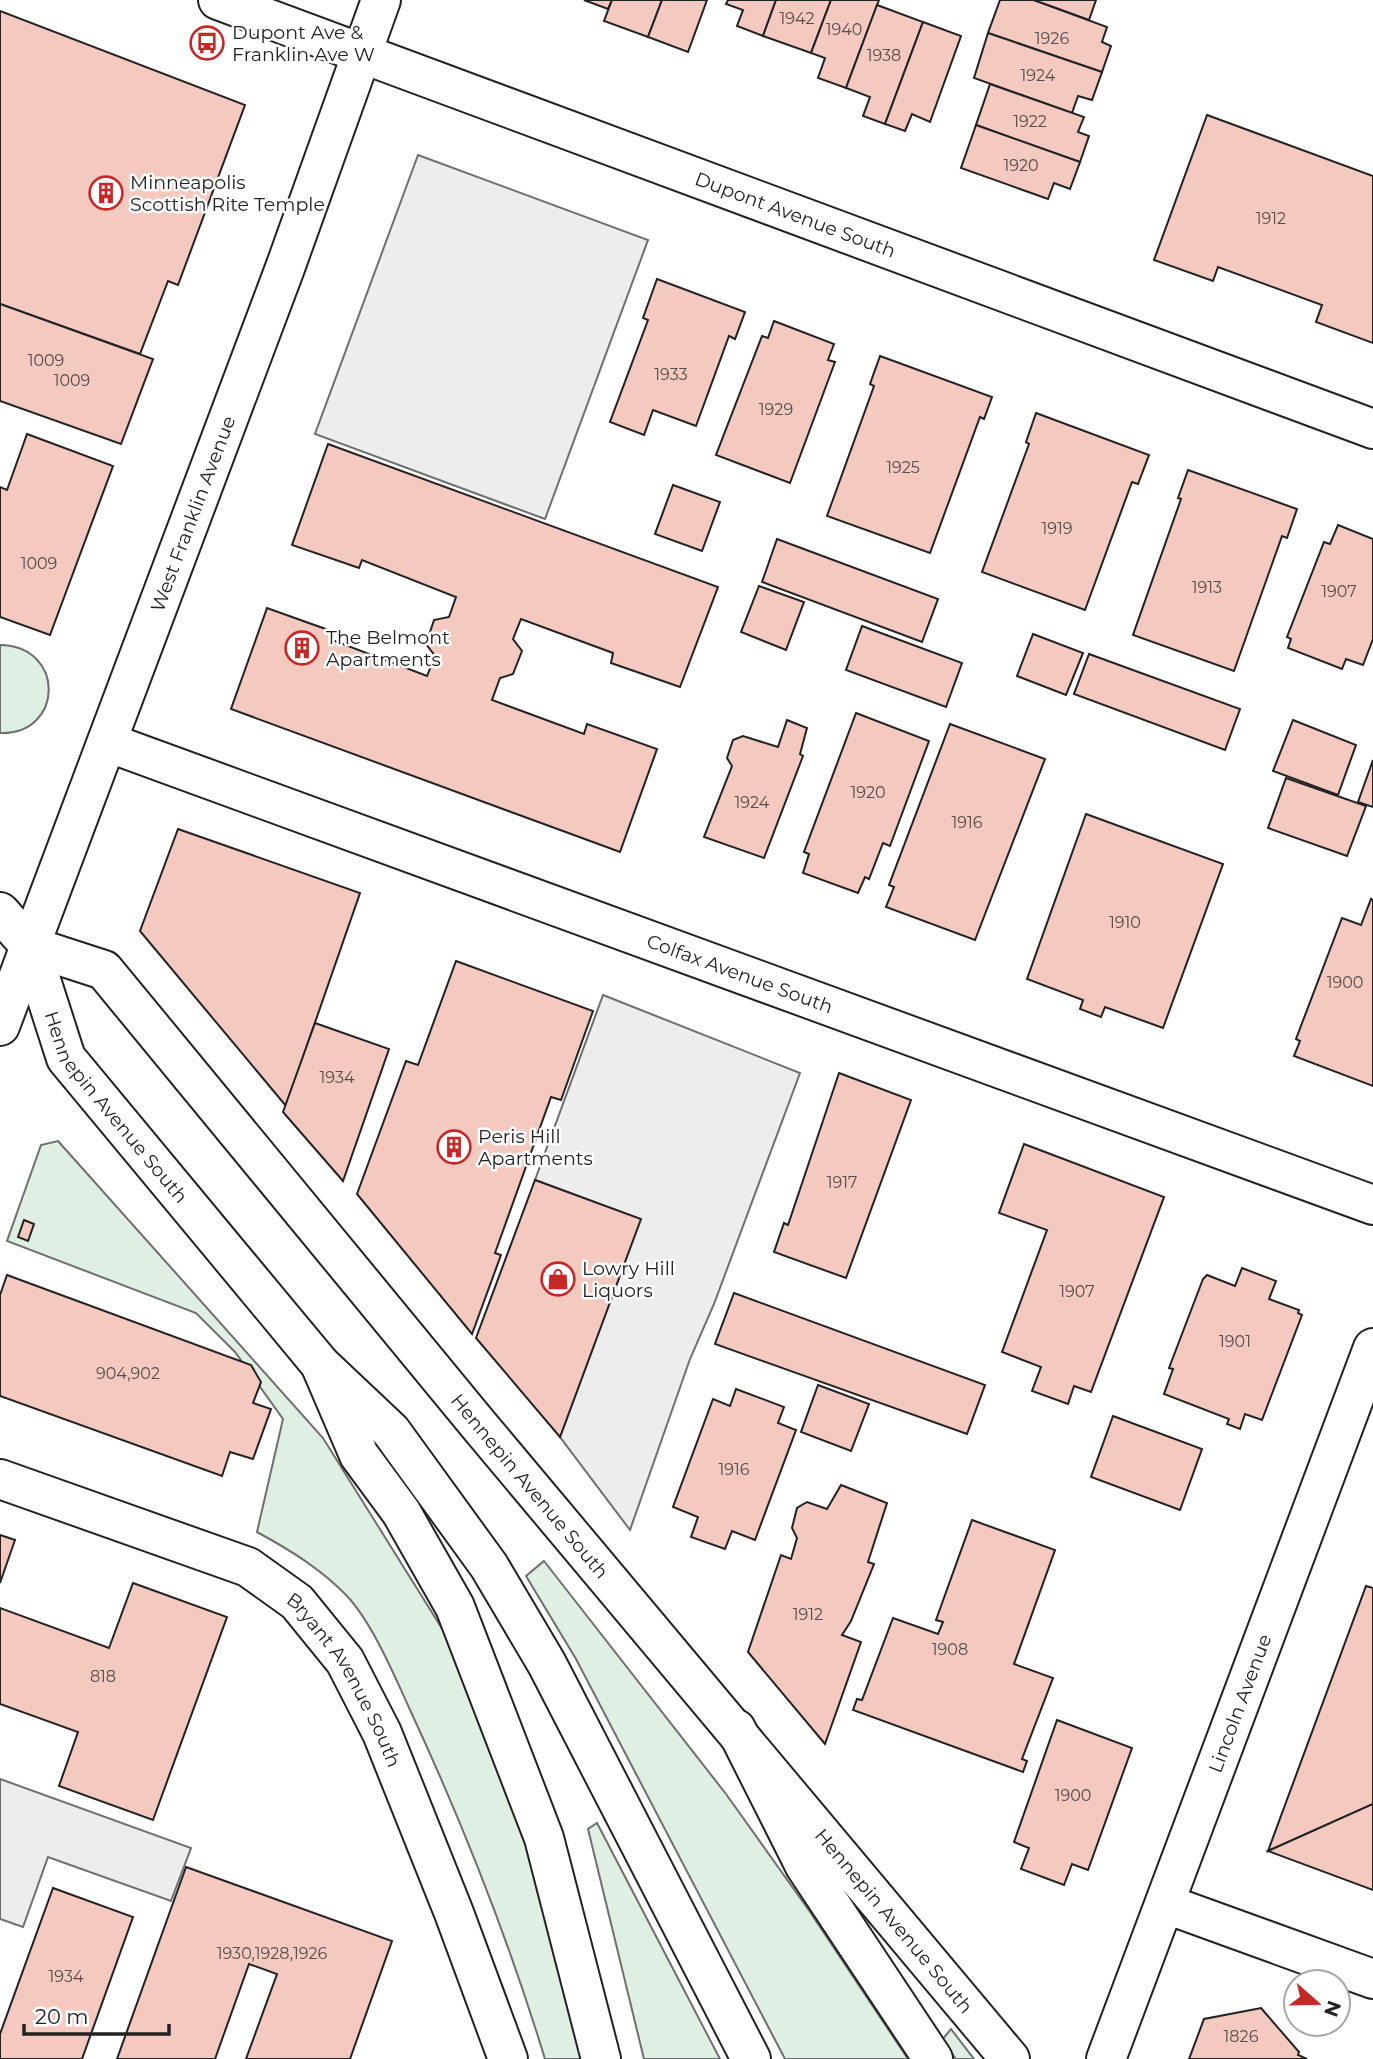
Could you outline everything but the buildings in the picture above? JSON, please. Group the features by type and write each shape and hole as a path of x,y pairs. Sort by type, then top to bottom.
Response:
{"main road":[{"name":"Dupont Avenue South","path":"218,0 1373,429"},
{"name":"West Franklin Avenue","path":"0,1026 281,281 381,0"},
{"name":"Colfax Avenue South","path":"107,742 1373,1205"},
{"name":"Hennepin Avenue South","path":"0,912 30,946 66,1058 320,1364 391,1431 489,1566 547,1664 751,2059"},
{"name":"Hennepin Avenue South","path":"30,946 104,970 477,1423 1010,2059"},
{"name":"Lincoln Avenue","path":"1106,2059 1373,1348"},
{"path":"320,1364 359,1455 401,1512 455,1606 544,1838 601,2059"},
{"name":"Bryant Avenue South","path":"0,1479 248,1567 297,1602 345,1661 382,1733 454,1913 508,2059"},
{"path":"736,1729 805,1866 933,2059"},
{"path":"1166,1904 1373,1979"}],"green space":[{"path":"0,645 22,649 37,659 46,674 49,690 46,706 36,720 21,730 0,733"},
{"path":"58,1141 323,1438 446,1635 495,1752 531,1860 582,2059 545,2059 516,1971 467,1840 398,1683 366,1621 347,1596 327,1577 257,1532 283,1419 235,1352 196,1313 7,1241 41,1145"},
{"path":"544,1561 726,1794 808,1909 908,2059 785,2059 576,1659 526,1576"},
{"path":"597,1823 720,2059 644,2059 588,1829"},
{"path":"951,2029 974,2059 956,2059 942,2040"}],"shaded area":[{"path":"418,155 648,240 545,519 315,434"},
{"path":"603,995 800,1073 714,1304 690,1359 630,1530 560,1437 640,1219 535,1180"},
{"path":"0,1779 191,1848 171,1901 48,1857 23,1927 0,1919"}],"place":[{"name":"Dupont Ave & Franklin Ave W","path":"207,43"},
{"name":"Minneapolis Scottish Rite Temple","path":"106,193"},
{"name":"The Belmont Apartments","path":"302,648"},
{"name":"Peris Hill Apartments","path":"454,1147"},
{"name":"Lowry Hill Liquors","path":"558,1279"}]}
